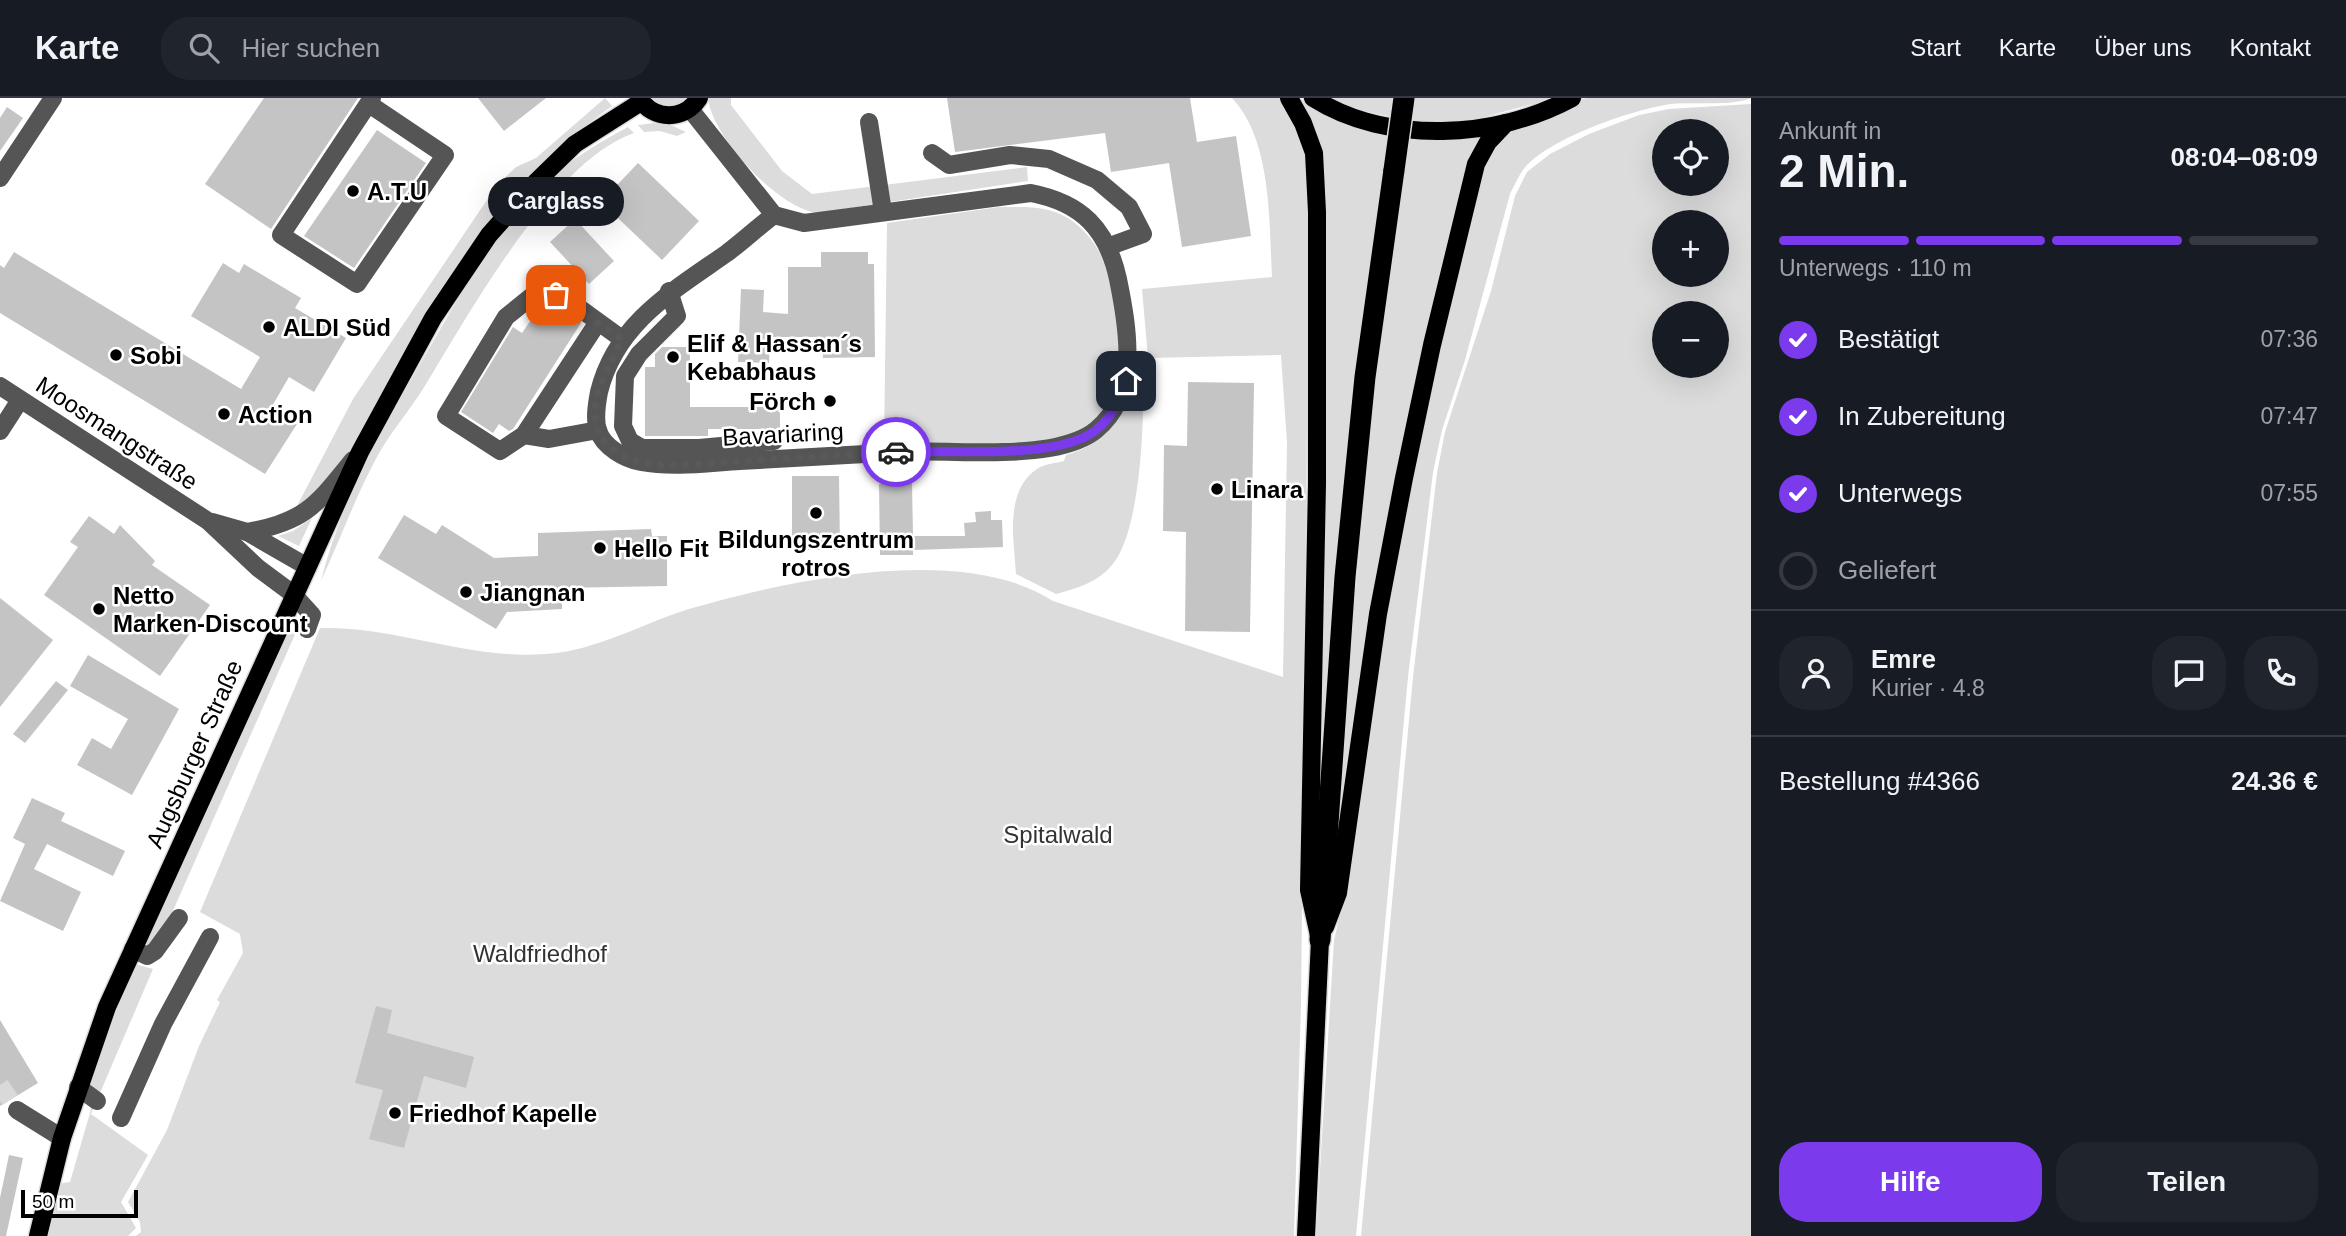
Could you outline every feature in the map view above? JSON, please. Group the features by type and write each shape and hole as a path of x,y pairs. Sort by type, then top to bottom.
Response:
{"highway":[{"path":"1320,940 1348,550 1365,377 1404,98"}],"main road":[{"path":"1289,98 1303,123 1314,153 1317,212 1317,484 1309,890 1320,940 1306,1236"},
{"path":"1313,98 1344,114 1409,128 1457,131 1506,123 1572,98"},
{"path":"640,100 664,116 694,103"},
{"name":"Augsburger Straße","path":"38,1236 62,1138 107,1006 146,956 293,594 360,452 433,318 489,235 536,182 575,144 640,100"},
{"path":"1320,940 1338,893 1378,614 1435,332 1476,164 1489,142 1506,123"}],"street":[{"path":"0,178 53,98"},
{"path":"371,101 445,155 357,284 281,235 371,101"},
{"path":"524,435 549,439 598,430 596,406 603,379 622,339 669,291 727,253 774,215 694,103"},
{"path":"869,122 883,212"},
{"path":"932,153 949,165 1010,155 1049,159 1097,180 1129,207 1143,234 1110,246"},
{"name":"Bavariaring","path":"598,430 606,443 622,456 638,462 663,464 1049,448 1075,442 1096,430 1116,408 1126,381 1126,327 1110,246 1091,221 1054,197 1031,192 804,223 774,215"},
{"path":"598,322 524,435 500,451 446,416 506,317 542,288 571,302 622,339"},
{"path":"669,291 677,316 639,354 625,376 624,426 630,441 642,448 699,448 774,441"},
{"path":"603,379 624,386"},
{"name":"Moosmangstraße","path":"0,386 208,522 258,568 293,594"},
{"path":"0,432 20,400"},
{"name":"Moosmangstraße","path":"247,532 278,527 306,513 360,452"},
{"name":"Moosmangstraße","path":"208,522 247,532 306,566"},
{"path":"293,594 312,615 307,629"},
{"path":"146,956 155,951 179,918"},
{"path":"121,1118 139,1071 210,937"},
{"path":"78,1087 97,1101"},
{"path":"17,1110 62,1138"}],"green space":[{"path":"605,98 612,106 570,137 530,177 353,449 299,509 264,521 297,506 353,399 497,185 516,167 536,158"},
{"path":"650,98 689,98 669,107"},
{"path":"708,98 731,98 731,105 782,171 812,194 1027,167 1028,181 817,213 784,198 749,168 721,132"},
{"path":"1232,98 1280,98 1294,121 1306,155 1309,211 1301,1004 1294,1236 136,1236 141,1232 140,1222 128,1202 167,1130 199,1046 220,1002 217,1000 243,953 240,934 200,912 320,628 379,632 496,653 556,653 592,645 678,612 736,596 829,578 927,570 973,574 1016,583 1053,601 1283,677 1287,443 1281,355 1148,358 1142,289 1272,277 1269,207 1261,159 1255,136 1245,115"},
{"path":"1296,98 1316,109 1389,133 1356,373 1324,744 1319,743 1324,213"},
{"path":"1330,98 1395,98 1392,117 1348,107"},
{"path":"1413,98 1555,98 1458,124 1410,121"},
{"path":"1586,98 1751,98 1724,103 1671,104 1636,112 1592,127 1534,158 1523,170 1510,194 1465,360 1442,430 1433,472 1408,677 1356,1236 1316,1236 1334,940 1345,893 1373,672 1437,347 1482,165 1508,129"},
{"path":"1751,104 1751,1236 1361,1236 1413,677 1437,473 1445,432 1491,291 1515,196 1527,172 1550,154 1589,134 1639,115 1669,109"},
{"path":"638,125 671,125 686,132 677,136 660,131 644,132"},
{"path":"628,127 634,133 603,149 573,175 543,207 488,283 423,389 378,455 321,581 339,523 364,467 462,292 491,248 523,207 560,170"},
{"path":"1488,133 1481,140 1341,831 1334,832 1377,357 1407,136"},
{"path":"999,207 1034,208 1058,213 1077,224 1095,245 1112,289 1119,332 1120,354 1114,392 1107,406 1089,425 1050,442 884,447 887,223"},
{"path":"1134,384 1143,385 1143,426 1138,479 1129,529 1121,550 1106,571 1093,581 1056,594 1016,574 1013,532 1015,503 1027,478 1037,469 1064,461 1066,455 1091,444 1110,429 1124,409"},
{"path":"312,518 299,546 278,536 293,531"},
{"path":"295,618 300,623 168,922 151,945 143,948"},
{"path":"135,964 153,969 91,1114 148,1155 121,1202 136,1228 128,1236 47,1236 57,1184 70,1182 94,1099 86,1090"}],"building":[{"path":"264,98 358,98 271,229 205,184"},
{"path":"478,98 546,98 504,131"},
{"path":"947,98 1190,98 1197,142 1236,136 1251,236 1182,247 1169,163 1111,172 1105,133 955,152"},
{"path":"7,107 23,118 0,151 0,118"},
{"path":"377,130 426,163 354,268 304,236"},
{"path":"638,163 699,221 662,260 601,202"},
{"path":"575,219 614,261 589,284 550,242"},
{"path":"14,252 241,389 260,357 191,316 223,263 239,273 244,264 301,298 295,308 346,338 314,392 289,377 271,408 297,424 265,474 0,313 0,265 4,268"},
{"path":"821,252 868,252 868,264 874,264 875,357 823,358 822,337 770,337 769,363 738,362 741,289 764,290 763,312 788,314 788,267 821,267"},
{"path":"544,301 581,323 513,429 509,431 499,424 493,433 461,412 513,327 522,333"},
{"path":"662,347 690,347 690,407 780,407 780,429 708,429 708,436 645,436 645,367 655,367 655,354"},
{"path":"1188,382 1254,383 1250,632 1185,631 1186,532 1163,531 1164,445 1187,446"},
{"name":"Bildungszentrum rotros","path":"792,476 839,476 840,550 792,550"},
{"path":"912,483 913,536 965,536 964,523 976,522 975,512 991,511 991,520 1002,520 1003,547 913,550 913,555 880,555 879,484"},
{"path":"404,515 436,534 442,525 494,558 538,556 538,533 651,529 652,536 667,536 667,586 562,588 562,609 507,612 496,629 378,558"},
{"path":"89,516 114,534 120,525 155,561 152,565 210,605 160,676 44,595 78,547 70,542"},
{"path":"0,598 53,640 0,707"},
{"path":"88,655 179,709 132,795 77,765 92,738 111,749 128,719 70,686"},
{"path":"56,681 68,690 25,743 13,734"},
{"path":"32,798 65,813 61,821 125,851 113,876 47,844 34,869 81,892 63,931 0,901 25,844 13,838"},
{"name":"Friedhof Kapelle","path":"376,1006 392,1010 387,1033 474,1057 466,1088 424,1076 404,1148 369,1139 383,1090 355,1083"},
{"path":"0,1020 38,1083 0,1106"},
{"path":"9,1155 23,1158 6,1236 0,1236 0,1198"}],"tunnel":[{"path":"0,1085 17,1110"}],"way so far":[{"path":"556,295 571,302 622,339 603,379 596,406 598,430 606,443 622,456 638,462 684,464 896,452"}],"place":[{"name":"A.T.U","path":"353,191"},
{"name":"Carglass","path":"556,295"},
{"name":"ALDI Süd","path":"269,327"},
{"name":"Sobi","path":"116,355"},
{"name":"Elif & Hassan´s Kebabhaus","path":"673,357"},
{"name":"Förch","path":"830,401"},
{"name":"Action","path":"224,414"},
{"name":"Linara","path":"1217,489"},
{"name":"Bildungszentrum rotros","path":"816,513"},
{"name":"Hello Fit","path":"600,548"},
{"name":"Jiangnan","path":"466,592"},
{"name":"Netto Marken-Discount","path":"99,609"},
{"name":"Friedhof Kapelle","path":"395,1113"}],"route":[{"path":"896,452 1049,448 1075,442 1096,430 1116,408 1126,381"}],"park label":[{"name":"Spitalwald","path":"1058,834"},
{"name":"Waldfriedhof","path":"540,953"}]}
